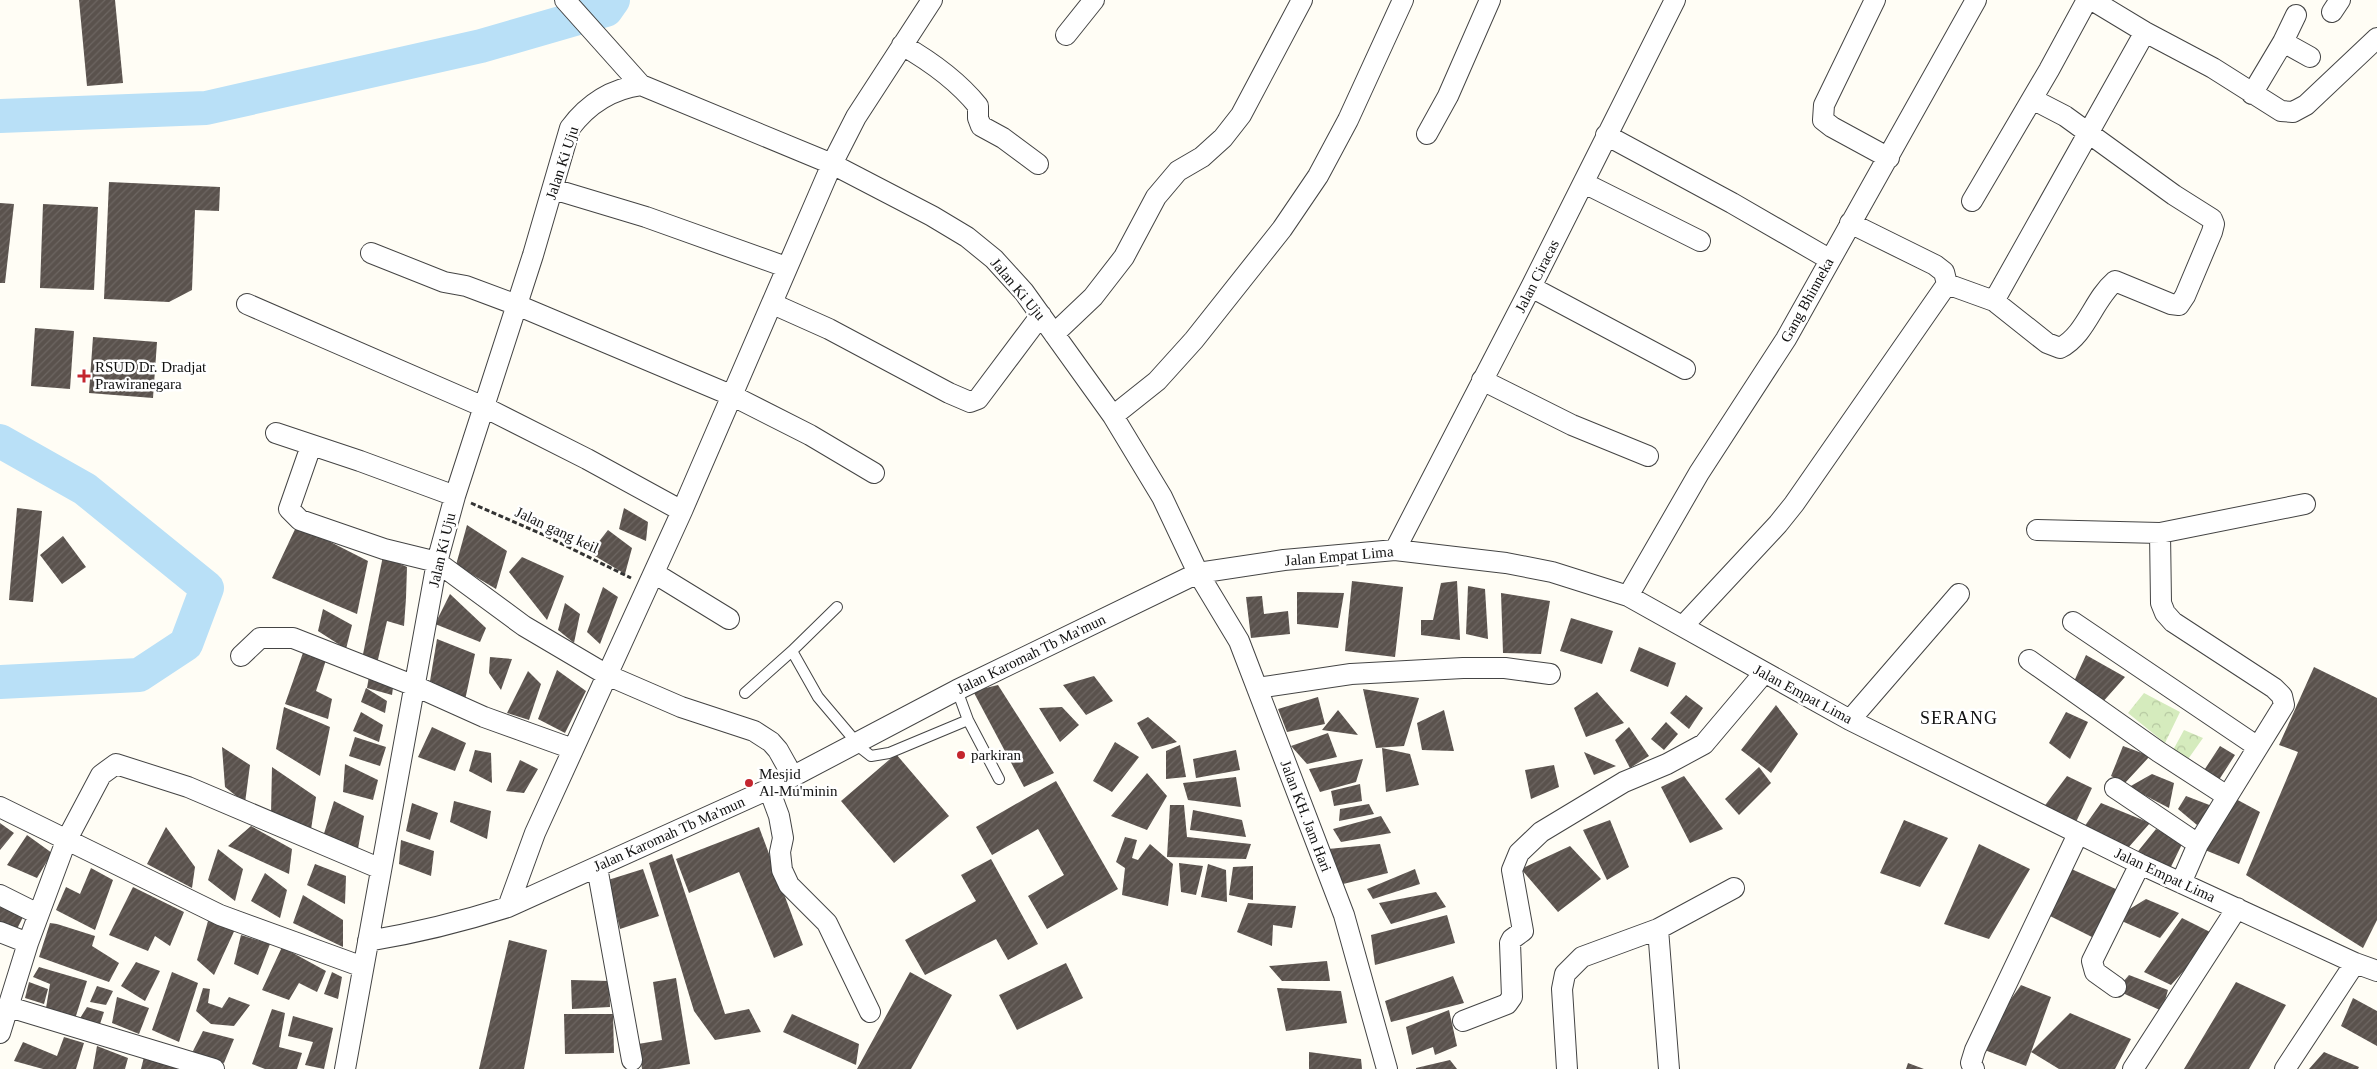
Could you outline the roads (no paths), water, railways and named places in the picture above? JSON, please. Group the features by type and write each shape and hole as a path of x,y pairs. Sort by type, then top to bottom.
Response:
{"street":[{"path":"564,0 641,85"},
{"path":"508,907 535,833 682,511 832,164 856,118 932,0"},
{"path":"1066,35 1094,0"},
{"path":"1054,334 1093,297 1119,263 1156,197 1178,171 1202,156 1232,128 1241,115 1302,0"},
{"path":"1113,416 1157,381 1194,340 1282,229 1318,176 1348,120 1403,0"},
{"path":"1427,134 1448,96 1490,0"},
{"name":"Jalan Ciracas","path":"1395,550 1584,183 1606,135 1675,0"},
{"path":"1875,0 1824,105 1824,120 1832,127 1889,158"},
{"name":"Gang Bhinneka","path":"1628,596 1699,473 1786,339 1829,259 1889,158 1976,0"},
{"path":"1972,201 2032,100 2087,0"},
{"path":"2092,0 2145,32 2213,68 2281,111 2293,112 2306,105 2377,38"},
{"path":"2252,94 2283,42 2296,15"},
{"path":"1994,301 2145,32"},
{"path":"2283,42 2310,57"},
{"path":"902,45 939,68 968,94 978,106 978,118 981,126 1003,138 1038,164"},
{"name":"Jalan Ki Uju","path":"345,1069 437,562 454,496 517,305 570,128 582,112 600,100 624,88 641,85 832,164 932,216 967,238 994,259 1024,292 1113,416 1162,497 1198,573"},
{"path":"1947,284 1994,301 2047,343 2060,348 2072,342 2104,290 2115,281 2171,304 2180,305 2185,296 2212,232 2214,224 2212,219 2174,195 2065,116 2032,100"},
{"path":"1606,135 1732,203 1829,259"},
{"path":"1584,183 1700,241"},
{"path":"553,189 646,218 786,267"},
{"path":"1683,626 1794,504 1947,284 1944,272 1936,265 1850,223"},
{"path":"370,254 444,282 466,286 517,305 733,396 810,435 874,473"},
{"path":"1531,287 1685,369"},
{"path":"247,304 484,407 587,459 682,511"},
{"path":"773,304 829,329 949,393 970,402 978,399 1041,315"},
{"path":"1482,380 1572,425 1648,456"},
{"path":"276,433 360,461 454,496"},
{"path":"311,446 289,509 294,516 300,520 384,548 437,562 524,626 607,675 681,707 754,731 771,742 778,750 792,775"},
{"path":"2037,530 2160,533 2305,504"},
{"path":"2160,533 2161,603 2165,613 2173,622 2274,688 2282,696 2284,705 2198,844 2180,883"},
{"name":"Jalan Empat Lima","path":"1198,573 1284,560 1395,550 1515,564 1552,572 1628,596 1850,720 2140,864 2355,963 2377,971"},
{"name":"Jalan KH. Jam Hari","path":"1198,573 1239,642 1344,915 1387,1069"},
{"name":"Jalan Karomah Tb Ma'mun","path":"368,941 412,934 455,924 508,907 769,788 957,690 1198,573"},
{"path":"651,580 729,620"},
{"path":"1850,720 1960,594"},
{"path":"2073,622 2258,747"},
{"path":"240,656 260,638 293,638 415,686 484,717 572,749"},
{"path":"2029,660 2159,752 2228,796"},
{"path":"1257,688 1351,674 1463,668 1505,668 1550,674"},
{"path":"1463,1021 1507,1004 1512,997 1510,944 1512,939 1523,931 1512,870 1519,853 1541,832 1624,782 1668,764 1704,744 1764,673"},
{"path":"0,1033 38,914 66,841 100,775 116,764 195,790 380,869"},
{"path":"769,788 779,816 783,838 780,852 782,870 789,885 827,923 870,1012"},
{"path":"2115,788 2198,844"},
{"path":"0,807 220,915 363,967"},
{"path":"1974,1069 1971,1063 1975,1050 2078,834"},
{"path":"2116,986 2095,972 2092,962 2140,864"},
{"path":"597,867 632,1060"},
{"path":"1567,1069 1562,989 1565,974 1582,956 1658,929 1734,888"},
{"path":"0,895 38,914"},
{"path":"2133,1069 2238,908"},
{"path":"1658,929 1669,1069"},
{"path":"0,932 28,944"},
{"path":"2285,1069 2355,963"},
{"path":"9,1007 214,1069"}],"lane":[{"path":"745,693 792,651 836,607"},
{"path":"792,651 818,697 871,756 881,755 968,720"},
{"path":"957,690 968,720 998,779"}],"waterway":[{"path":"0,116 206,108 481,46 606,10 613,0"},
{"path":"0,441 85,489 207,588 186,644 139,675 0,682"}],"place":[{"name":"RSUD Dr. Dradjat Prawiranegara","path":"84,376"},
{"name":"parkiran","path":"961,755"},
{"name":"Mesjid Al-Mu'minin","path":"749,783"}],"district":[{"name":"SERANG","path":"1959,718"}]}
